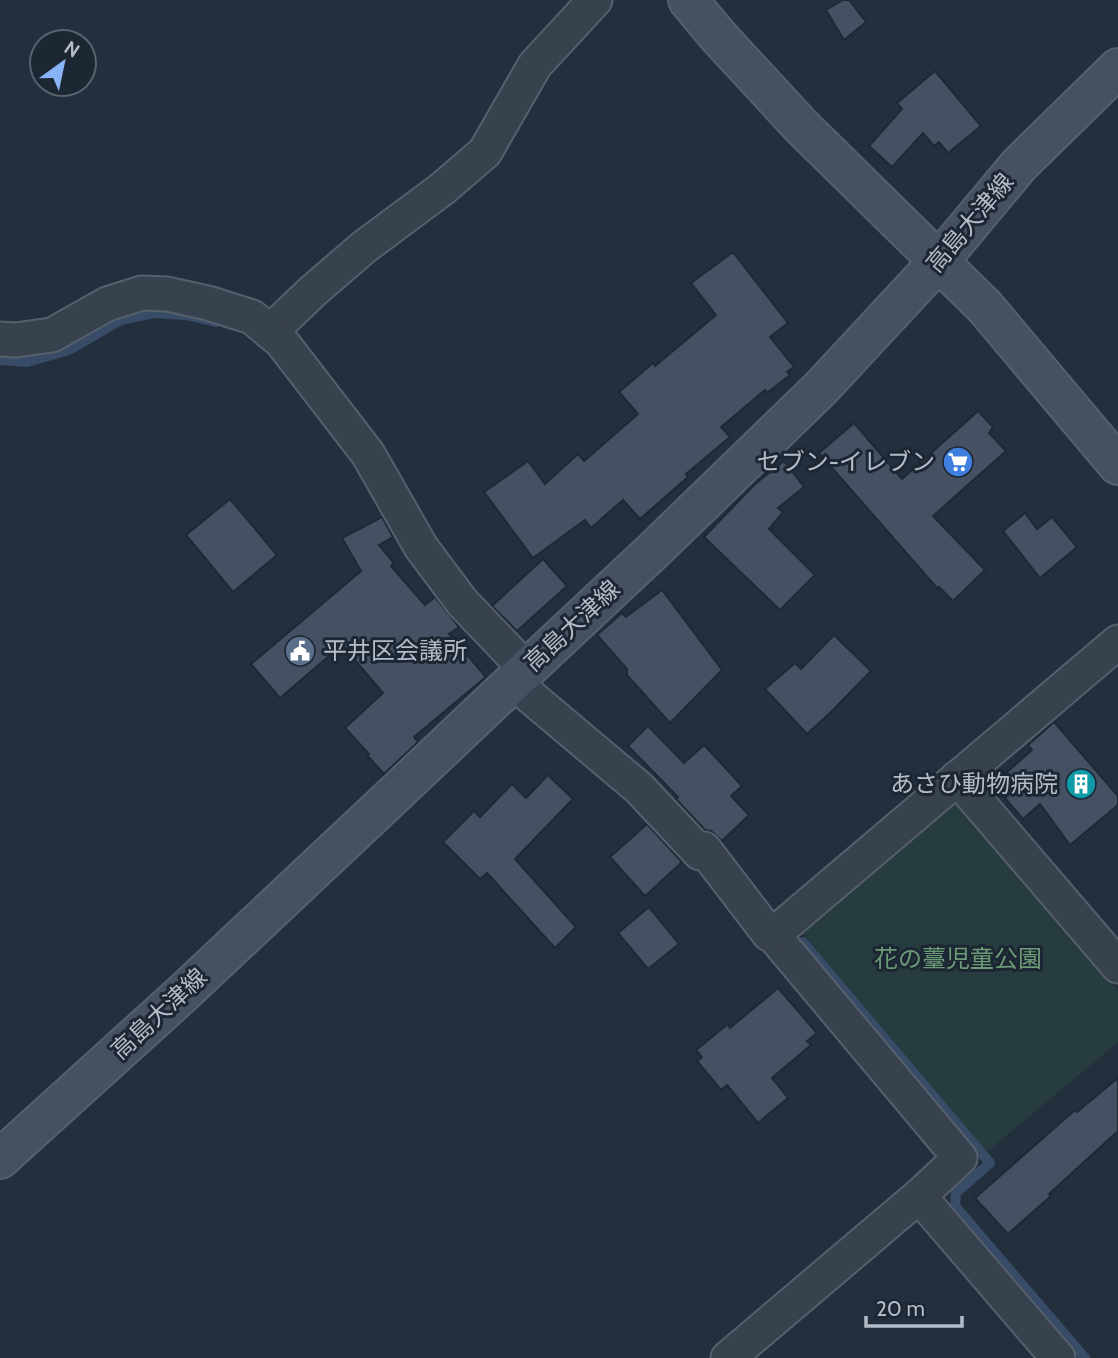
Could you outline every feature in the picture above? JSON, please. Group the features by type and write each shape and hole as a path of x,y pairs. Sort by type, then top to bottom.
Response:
{"main road":[{"path":"688,0 801,126 985,307 1118,465"},
{"name":"高島大津線","path":"0,1159 191,985 654,550 820,389 939,261 1019,164 1118,68"}],"street":[{"path":"270,332 364,247 442,189 485,152 535,65 595,0"},
{"path":"0,339 15,340 52,335 107,304 142,293 167,294 252,317 281,341 368,454 421,547 519,675 639,789 700,853 704,849 769,934 773,935 960,1158 728,1358"},
{"path":"773,935 1118,642"},
{"path":"957,778 1118,966"},
{"path":"919,1196 1058,1358"}],"green space":[{"name":"花の薹児童公園","path":"947,804 965,808 1118,990 1118,1042 987,1152 799,929"}],"building":[{"path":"843,0 849,0 866,22 844,40 826,10"},
{"path":"935,71 981,126 948,153 939,142 934,146 923,133 892,167 869,146 902,109 897,103"},
{"path":"733,252 788,323 770,337 794,367 787,372 790,375 767,393 765,390 721,427 730,437 686,474 688,477 640,519 623,500 591,528 585,520 533,558 484,492 528,461 545,484 578,454 584,461 638,414 619,392 716,315 691,283"},
{"path":"978,411 993,427 989,433 1006,451 933,516 985,570 953,601 937,588 819,453 854,423 902,479"},
{"path":"784,461 804,487 778,508 783,512 769,529 815,575 780,610 704,537 755,484"},
{"path":"230,499 277,555 233,592 186,535"},
{"path":"1025,513 1037,529 1052,517 1077,547 1040,578 1003,531"},
{"path":"382,517 393,537 379,545 394,563 391,566 425,605 435,597 459,627 449,634 486,677 414,737 418,742 384,774 345,728 383,693 342,645 280,698 251,664 361,571 342,538"},
{"path":"543,559 567,586 517,631 492,606"},
{"path":"662,590 722,670 670,723 627,675 627,669 597,635 622,613 626,617"},
{"path":"834,635 871,671 807,734 765,689 795,663 801,669"},
{"name":"あさひ動物病院","path":"1054,722 1118,796 1118,805 1070,845 1040,804 1023,819 1005,798 1008,796 996,782 1032,750 1028,745"},
{"path":"648,726 684,763 704,745 742,786 731,796 749,815 722,841 711,831 705,830 676,799 678,797 628,746"},
{"path":"548,775 573,799 515,859 576,927 555,948 487,873 480,879 443,842 474,811 480,817 512,784 526,798"},
{"path":"647,824 682,862 645,896 610,857"},
{"path":"649,907 679,944 648,969 618,933"},
{"path":"778,988 817,1033 807,1041 811,1045 772,1078 788,1098 758,1123 727,1085 721,1090 697,1061 702,1057 696,1050 728,1024 730,1028"},
{"path":"1118,1078 1118,1131 1008,1234 975,1198 1075,1110 1077,1112"}],"waterway":[{"path":"0,360 27,362 69,350 121,320 153,313 186,315 216,322"},
{"path":"803,942 990,1163 956,1193 955,1206 1085,1358"}],"place":[{"name":"セブン-イレブン","path":"958,462"},
{"name":"平井区会議所","path":"300,651"},
{"name":"あさひ動物病院","path":"1081,784"}]}
